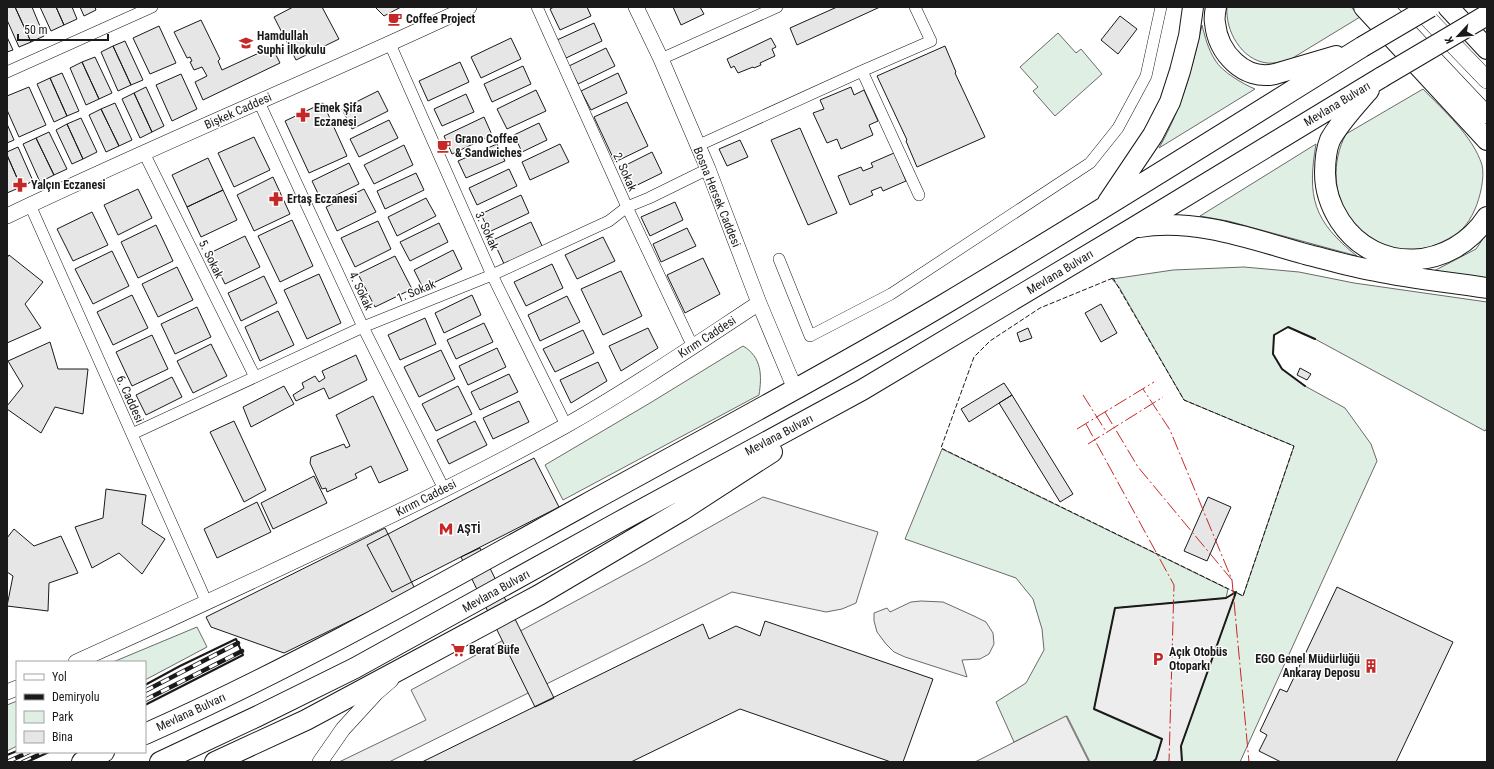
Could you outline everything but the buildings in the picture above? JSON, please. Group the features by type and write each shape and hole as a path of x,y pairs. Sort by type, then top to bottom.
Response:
{"highway":[{"path":"1104,207 1153,135 1170,102 1189,36 1194,7"},
{"path":"1216,7 1215,22 1219,41 1231,59 1243,70 1255,75 1266,76 1362,47 1430,7"},
{"path":"1364,7 1487,140"},
{"path":"1448,7 1487,49"},
{"name":"Mevlana Bulvarı","path":"160,762 355,668 862,390 1487,15"},
{"name":"Mevlana Bulvarı","path":"146,734 206,706 383,616 795,389 941,306 1362,47"},
{"path":"1382,77 1338,127 1330,141 1326,158 1325,183 1331,206 1346,230 1360,242 1382,255 1408,260 1427,259 1447,252 1467,241 1479,229 1487,217"},
{"path":"1133,228 1159,224 1205,228 1376,271 1487,288"},
{"path":"215,762 306,720 539,594 681,512 862,390"},
{"path":"82,762 102,753"}],"main road":[{"path":"1385,7 1487,115"},
{"path":"1417,7 1487,80"}],"street":[{"path":"7,72 152,7"},
{"name":"Bişkek Caddesi","path":"7,216 144,153 390,44 467,7"},
{"name":"2. Sokak","path":"537,7 627,207 693,347"},
{"name":"Bosna Hersek Caddesi","path":"636,7 661,59 708,169 759,303 795,389"},
{"path":"661,59 777,7"},
{"path":"697,146 931,41 915,7"},
{"path":"779,258 810,336 891,294 1090,163 1118,128 1146,76 1161,7"},
{"name":"3. Sokak","path":"390,44 492,275 566,425"},
{"path":"862,71 919,195"},
{"name":"4. Sokak","path":"259,102 363,327 444,489"},
{"name":"5. Sokak","path":"144,153 255,377"},
{"name":"1. Sokak","path":"132,434 363,327 492,275 609,221 627,207 708,169"},
{"name":"6. Caddesi","path":"30,205 207,603"},
{"name":"Kırım Caddesi","path":"78,661 207,603 379,521 444,489 566,425 693,347 759,303"},
{"path":"320,762 343,729 376,693 411,662"}],"green space":[{"path":"1227,7 1351,7 1360,17 1291,59 1276,63 1267,63 1258,61 1250,56 1242,50 1236,42 1229,25"},
{"path":"1202,25 1209,47 1218,64 1233,77 1255,89 1159,148 1180,103"},
{"path":"1058,33 1076,53 1081,49 1102,74 1055,116 1033,91 1038,87 1020,67"},
{"path":"1423,89 1457,124 1472,144 1482,165 1482,181 1479,199 1475,209 1462,229 1448,239 1432,246 1423,249 1403,250 1384,245 1358,229 1352,223 1341,202 1336,179 1336,168 1341,145 1346,134"},
{"path":"1316,144 1312,179 1313,194 1317,207 1322,219 1331,231 1357,256 1228,221 1200,216"},
{"path":"1487,233 1487,281 1432,272 1476,249"},
{"path":"1244,267 1299,272 1354,283 1487,302 1487,428 1485,431 1315,339 1288,327 1274,335 1273,354 1282,369 1305,386 1345,408 1371,444 1377,461 1240,762 1182,762 1181,746 1236,592 1243,596 1294,446 1184,400 1119,287 1112,279 1173,270"},
{"path":"743,346 749,350 757,361 760,374 759,395 563,500 545,465"},
{"path":"942,449 1228,589 1226,598 1115,608 1162,739 1156,759 1153,762 1090,762 1067,716 1014,742 996,702 1026,683 1044,650 1042,629 1033,599 1016,578 905,539"},
{"path":"197,627 207,647 146,679 146,661 115,661"},
{"path":"16,701 16,746 7,751 7,705"}],"shaded area":[{"path":"763,497 878,532 856,603 842,609 826,612 732,592 389,762 339,762 426,720 411,690 648,562"},
{"name":"Açık Otobüs Otoparkı","path":"1236,592 1181,746 1182,762 1153,762 1156,759 1162,739 1094,709 1115,608 1226,598"},
{"path":"911,602 943,602 986,622 993,633 994,644 989,654 980,659 962,660 967,677 894,652 877,632 874,621 874,613 887,608 890,612"},
{"path":"1066,716 1089,762 975,762"}],"railway":[{"path":"146,690 238,643"},
{"path":"146,699 242,651"},
{"path":"7,762 27,753"},
{"path":"23,762 43,753"}],"fence":[{"path":"1113,278 1184,400 1294,446 1243,596 941,448 974,357 990,341 1040,308 1113,278"}],"wall":[{"path":"1305,386 1282,369 1273,354 1274,335 1288,327 1315,339"},
{"path":"1153,762 1156,759 1162,739 1094,709 1115,608 1226,598 1236,592"},
{"path":"1182,762 1181,746 1236,592"},
{"path":"146,684 236,639 243,655 146,704"},
{"path":"7,755 16,751"},
{"path":"27,762 47,753"}],"power":[{"path":"1077,429 1154,382"},
{"path":"1105,412 1138,467 1232,580 1170,430 1143,389"},
{"path":"1083,395 1107,433"},
{"path":"1088,444 1163,397"},
{"path":"1086,424 1174,585 1169,762"},
{"path":"1232,580 1249,762"}],"place":[{"name":"Coffee Project","path":"395,19"},
{"name":"Hamdullah Suphi İlkokulu","path":"246,43"},
{"name":"Emek Şifa Eczanesi","path":"303,115"},
{"name":"Grano Coffee & Sandwiches","path":"444,146"},
{"name":"Yalçın Eczanesi","path":"20,185"},
{"name":"Ertaş Eczanesi","path":"276,199"},
{"name":"AŞTİ","path":"446,529"},
{"name":"Berat Büfe","path":"458,650"},
{"name":"Açık Otobüs Otoparkı","path":"1158,659"},
{"name":"EGO Genel Müdürlüğü Ankaray Deposu","path":"1371,666"}]}
